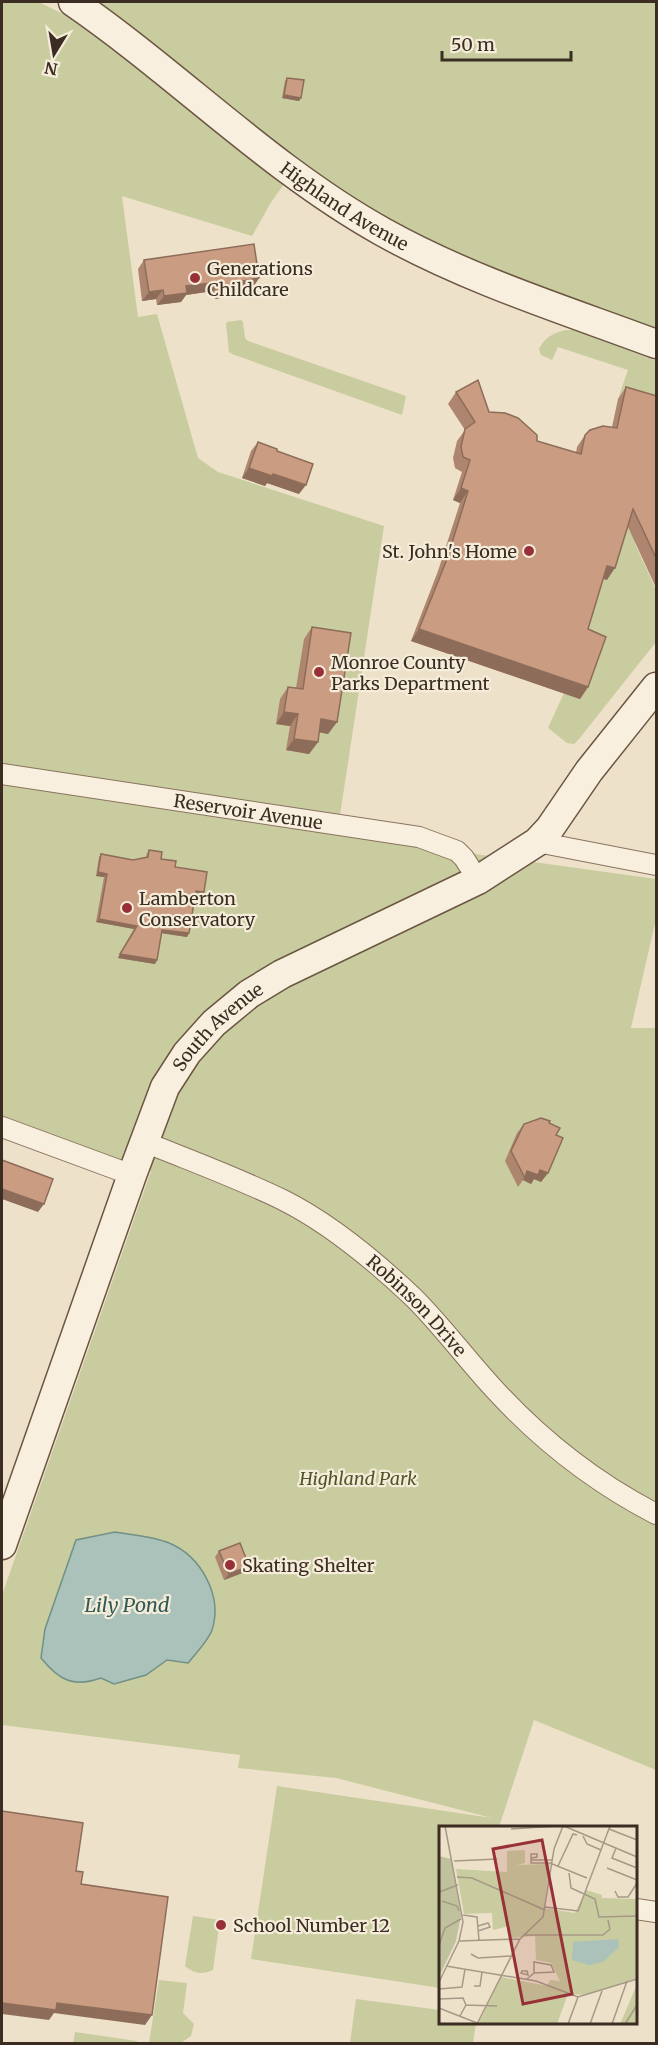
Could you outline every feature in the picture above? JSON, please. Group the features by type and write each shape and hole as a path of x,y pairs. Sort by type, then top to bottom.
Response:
{"main road":[{"name":"Highland Avenue","path":"73,2 118,33 291,173 383,232 436,259 488,281 657,344"},
{"name":"South Avenue","path":"2,1545 165,1087 188,1053 214,1023 249,994 282,974 478,880 537,842 550,828 589,771 657,687"}],"street":[{"name":"Reservoir Avenue","path":"2,774 419,837 457,851 478,880"},
{"path":"537,842 657,865"},
{"path":"2,1127 132,1175"},
{"name":"Robinson Drive","path":"145,1142 285,1201 352,1245 414,1299 444,1330 495,1391 534,1429 578,1466 626,1498 657,1514"},
{"path":"637,1909 657,1912"}],"green space":[{"name":"Highland Park","path":"2,2 39,2 63,14 70,2 656,2 656,328 513,277 429,241 379,214 300,161 270,204 252,236 122,196 138,317 157,314 198,458 218,472 384,526 337,835 656,879 656,919 631,1028 656,1028 656,1770 534,1720 499,1826 439,1826 439,1988 251,1959 277,1786 492,1818 336,1778 238,1768 240,1755 2,1725 2,1595 151,1171 2,1116"},
{"path":"241,320 245,338 248,341 406,396 402,415 232,354 229,352 226,324"},
{"path":"566,330 577,330 656,361 656,411 618,399 628,370 558,347 552,360 541,355 539,349 547,339 553,334"},
{"path":"627,516 636,546 656,590 656,642 579,739 574,744 567,743 548,728 564,693 599,577 607,580"},
{"path":"193,1916 220,1920 213,1970 205,1973 192,1971 185,1966"},
{"path":"159,1980 187,1983 183,2013 194,2024 191,2036 181,2043 149,2043"},
{"path":"356,1999 439,2010 439,2024 476,2024 473,2043 350,2043"},
{"path":"75,2032 137,2041 137,2043 73,2043"}],"water":[{"name":"Lily Pond","path":"115,1532 163,1541 191,1557 200,1567 212,1591 215,1617 212,1630 205,1643 188,1663 167,1660 146,1675 114,1684 101,1678 82,1682 67,1680 54,1672 41,1658 45,1629 76,1540"}],"building":[{"path":"287,78 304,80 301,98 284,95"},
{"name":"Generations Childcare","path":"254,244 259,278 243,281 244,286 221,289 220,282 186,286 187,293 164,296 163,290 149,292 144,260"},
{"name":"St. John's Home","path":"478,380 489,412 505,413 518,418 537,435 537,441 581,454 585,435 590,430 603,426 617,428 626,387 657,396 657,560 633,509 615,568 607,566 588,629 606,637 588,687 419,629 447,559 468,491 461,488 470,460 463,457 461,447 465,429 475,422 456,392"},
{"path":"258,442 313,464 306,485 249,468"},
{"name":"Monroe County Parks Department","path":"312,627 351,633 337,722 321,719 318,742 294,739 298,714 284,712 288,687 303,689"},
{"name":"Lamberton Conservatory","path":"149,850 162,852 161,859 176,861 175,867 207,872 204,892 196,891 189,933 162,930 157,960 120,954 137,926 99,919 107,874 98,872 101,854 133,860 148,857"},
{"path":"541,1118 560,1128 556,1135 563,1138 548,1173 540,1170 538,1175 527,1171 525,1178 511,1151 524,1124"},
{"path":"2,1160 53,1179 44,1204 2,1189"},
{"path":"240,1543 249,1566 229,1574 219,1551"},
{"path":"2,1811 83,1823 76,1871 83,1872 81,1884 168,1897 152,2015 57,2003 56,2010 2,2003"}],"place":[{"name":"Generations Childcare","path":"195,278"},
{"name":"St. John's Home","path":"529,551"},
{"name":"Monroe County Parks Department","path":"319,672"},
{"name":"Lamberton Conservatory","path":"127,908"},
{"name":"Skating Shelter","path":"230,1565"},
{"name":"School Number 12","path":"221,1925"}]}
